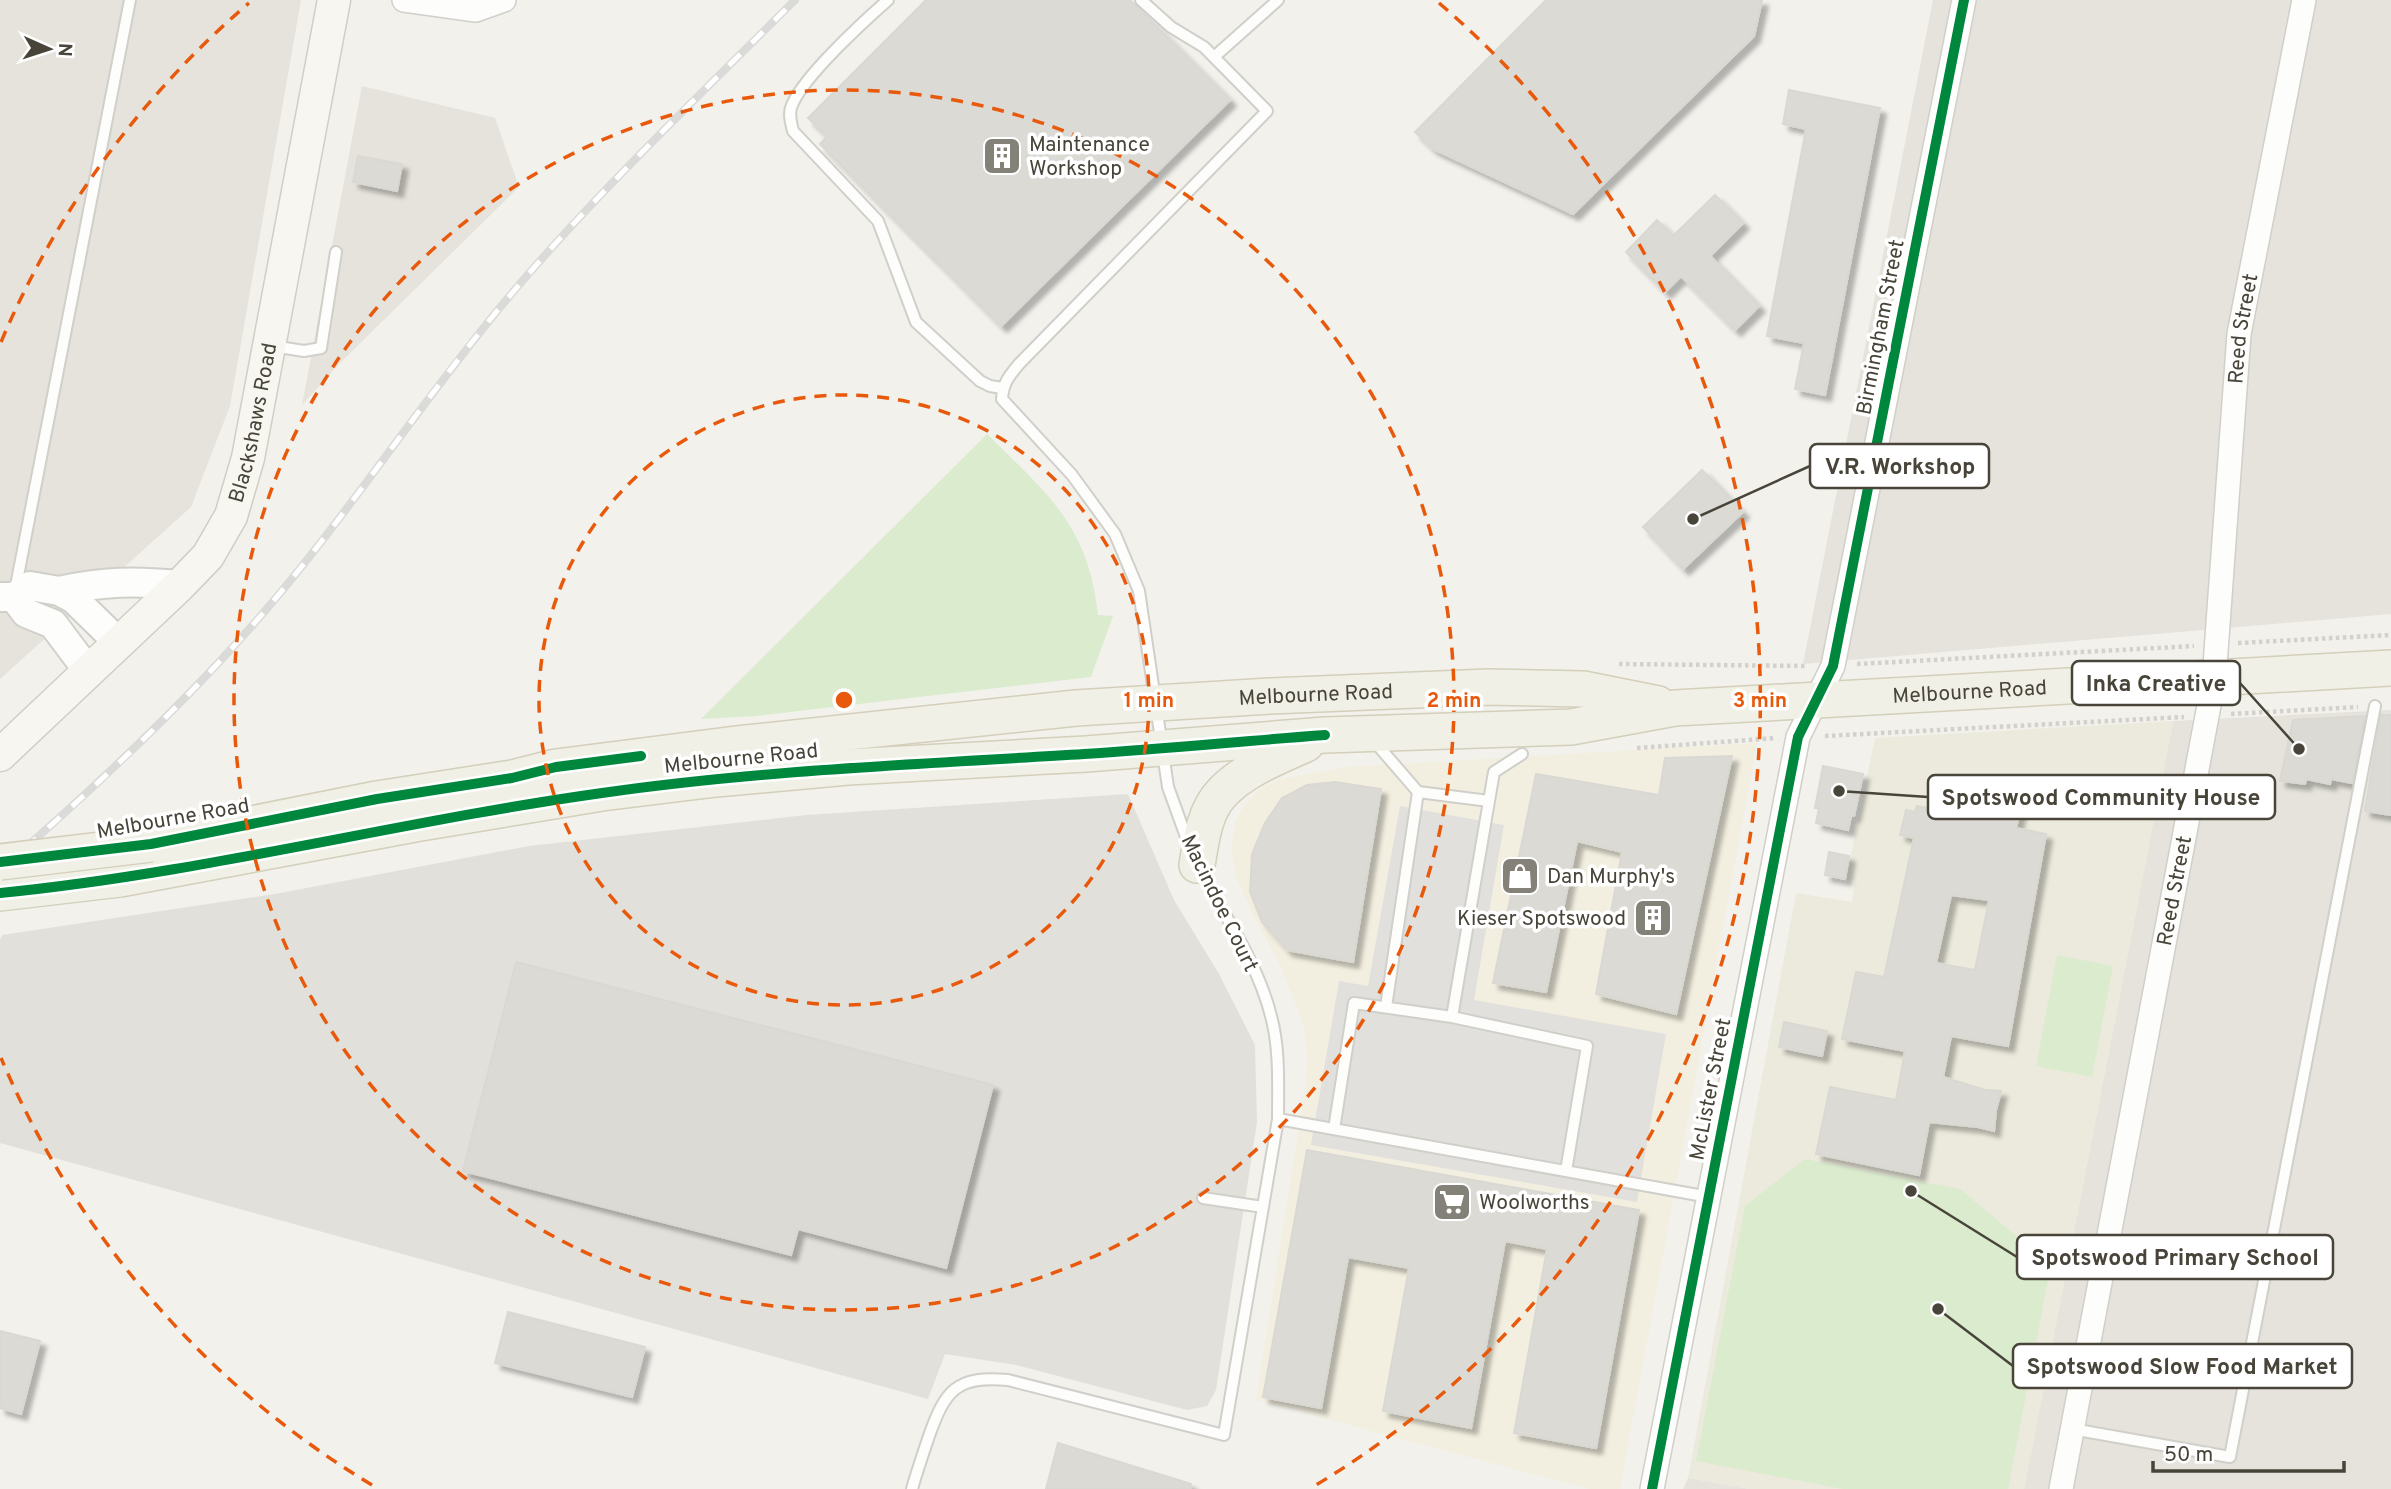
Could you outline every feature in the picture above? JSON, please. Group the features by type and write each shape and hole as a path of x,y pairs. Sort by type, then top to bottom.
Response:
{"main road":[{"name":"Blackshaws Road","path":"0,755 180,585 208,556 231,516 248,458 334,0"},
{"name":"Melbourne Road","path":"0,893 120,879 420,823 602,793 848,767 1086,754 1325,735 1571,727 1675,708 2391,668"},
{"name":"Melbourne Road","path":"0,862 151,844 377,799 512,778 556,767 763,741 1076,708 1270,696 1488,687 1583,689 1675,708"},
{"path":"1197,865 1204,828 1220,794 1265,763 1325,735"}],"street":[{"path":"404,0 476,10 505,0"},
{"name":"Birmingham Street","path":"1816,700 1833,666 1964,0"},
{"name":"Reed Street","path":"2061,1489 2214,679 2239,334 2304,0"},
{"path":"59,591 91,584 136,581 180,585"},
{"path":"89,672 52,624 26,613 7,597 30,586 59,591 79,603 119,643"},
{"name":"McLister Street","path":"1652,1489 1798,737 1816,700"}],"lane":[{"path":"7,597 130,0"},
{"path":"888,0 809,78 791,106 790,120 793,131 878,221 916,322 979,381 1002,388 1019,364 1267,111 1204,47 1171,27 1141,0"},
{"path":"1214,57 1278,0"},
{"path":"270,346 304,351 321,348 336,252"},
{"name":"Macindoe Court","path":"912,1489 939,1406 952,1390 987,1378 1008,1380 1224,1435 1278,1119 1278,1070 1272,1016 1251,961 1197,865 1168,787 1139,591 1115,534 1072,475 1002,399 1002,388"},
{"path":"2072,1429 2230,1457 2375,706"},
{"path":"1367,734 1418,792 1489,801"},
{"path":"1452,1017 1494,772 1522,754"},
{"path":"1385,1007 1418,792"},
{"path":"1334,1129 1354,1003 1452,1017 1587,1046 1566,1171"},
{"path":"1278,1119 1709,1197"},
{"path":"1203,1198 1263,1208"}],"path":[{"path":"1615,664 1833,666 2051,653"}],"shaded area":[{"path":"0,0 301,0 230,406 191,507 0,679"},
{"path":"1933,0 2391,0 2391,614 1803,664"},
{"path":"362,86 495,118 519,187 339,364 302,405"},
{"path":"2391,710 2391,1489 2024,1489 2173,721"},
{"path":"2173,721 2024,1489 1750,1489 1688,1478 1796,893 1852,902 1855,880 1846,879 1875,738"},
{"path":"1757,743 1620,1489 1589,1489 1256,1400 1305,1088 1307,1059 1304,1028 1294,1000 1278,961 1235,875 1231,848 1235,822 1244,806 1257,791 1277,780 1346,767"},
{"path":"1128,794 1174,900 1219,974 1255,1045 1257,1122 1216,1390 1207,1406 1187,1410 1016,1365 945,1354 928,1399 0,1143 2,935 275,894 529,846 806,815"},
{"path":"1400,806 1504,825 1474,1000 1666,1034 1637,1202 1311,1145 1339,981 1368,986"},
{"path":"1688,1478 1750,1489 1683,1489"}],"green space":[{"path":"987,434 1029,475 1062,513 1085,557 1098,615 1113,616 1091,677 756,716 701,719"},
{"path":"2057,955 2113,966 2092,1077 2036,1066"},
{"path":"1805,1159 1960,1189 2051,1265 2008,1489 1843,1489 1696,1461 1745,1206"}],"building":[{"name":"Maintenance Workshop","path":"926,0 1130,0 1230,100 1001,326 820,144 827,136 808,118"},
{"path":"1546,0 1762,0 1754,36 1573,214 1433,149 1415,132"},
{"path":"1789,90 1880,108 1825,395 1795,389 1804,343 1767,336 1806,129 1783,124"},
{"path":"358,156 402,164 397,191 353,182"},
{"path":"1715,195 1743,223 1710,256 1759,306 1735,330 1681,276 1665,292 1626,252 1657,220 1673,236"},
{"path":"1702,470 1743,512 1683,569 1643,527"},
{"path":"2381,715 2391,715 2391,815 2365,811"},
{"path":"2365,716 2352,783 2331,779 2330,784 2306,779 2305,784 2280,781 2293,720"},
{"name":"Kieser Spotswood","path":"1732,756 1676,1014 1596,994 1622,852 1577,841 1546,992 1493,983 1536,774 1659,795 1665,758"},
{"path":"1823,766 1863,774 1854,816 1851,816 1848,830 1816,823 1819,808 1815,808"},
{"path":"1335,782 1381,789 1353,962 1287,950 1262,922 1250,892 1252,854 1265,823 1282,798 1307,785"},
{"path":"1952,797 2020,811 2016,828 2046,834 2008,1046 1951,1036 1943,1077 1985,1090 2001,1091 1994,1131 1929,1122 1919,1175 1816,1154 1830,1087 1896,1100 1905,1051 1842,1039 1856,972 1884,977 1914,838 1900,835 1906,810 1915,812 1917,806 1949,812","holes":["1951,895 1989,900 1975,970 1936,963"]},
{"path":"1829,852 1849,856 1845,879 1825,875"},
{"path":"516,962 993,1085 946,1268 798,1229 791,1255 463,1171"},
{"path":"1784,1022 1827,1031 1822,1056 1779,1047"},
{"path":"1307,1150 1639,1210 1596,1448 1514,1433 1547,1249 1505,1241 1471,1428 1383,1411 1409,1268 1348,1257 1321,1408 1263,1397"},
{"path":"508,1312 645,1347 632,1397 495,1363"},
{"path":"0,1331 40,1341 21,1414 0,1408"},
{"path":"1058,1443 1191,1484 1190,1489 1046,1489"}],"railway":[{"path":"0,870 130,753 221,660 317,547 442,380 507,299 576,221 648,146 795,0"}],"cycle path":[{"path":"1652,1489 1798,737 1833,666 1964,0"},
{"path":"0,893 151,873 527,805 662,785 843,769 1114,752 1325,735"},
{"path":"0,862 151,844 377,799 512,778 556,767 641,756"}],"place":[{"name":"Maintenance Workshop","path":"1002,156"},
{"name":"V.R. Workshop","path":"1693,519"},
{"name":"Inka Creative","path":"2299,749"},
{"name":"Spotswood Community House","path":"1839,791"},
{"name":"Dan Murphy's","path":"1520,876"},
{"name":"Kieser Spotswood","path":"1653,918"},
{"name":"Spotswood Primary School","path":"1911,1191"},
{"name":"Woolworths","path":"1452,1202"},
{"name":"Spotswood Slow Food Market","path":"1938,1309"}]}
